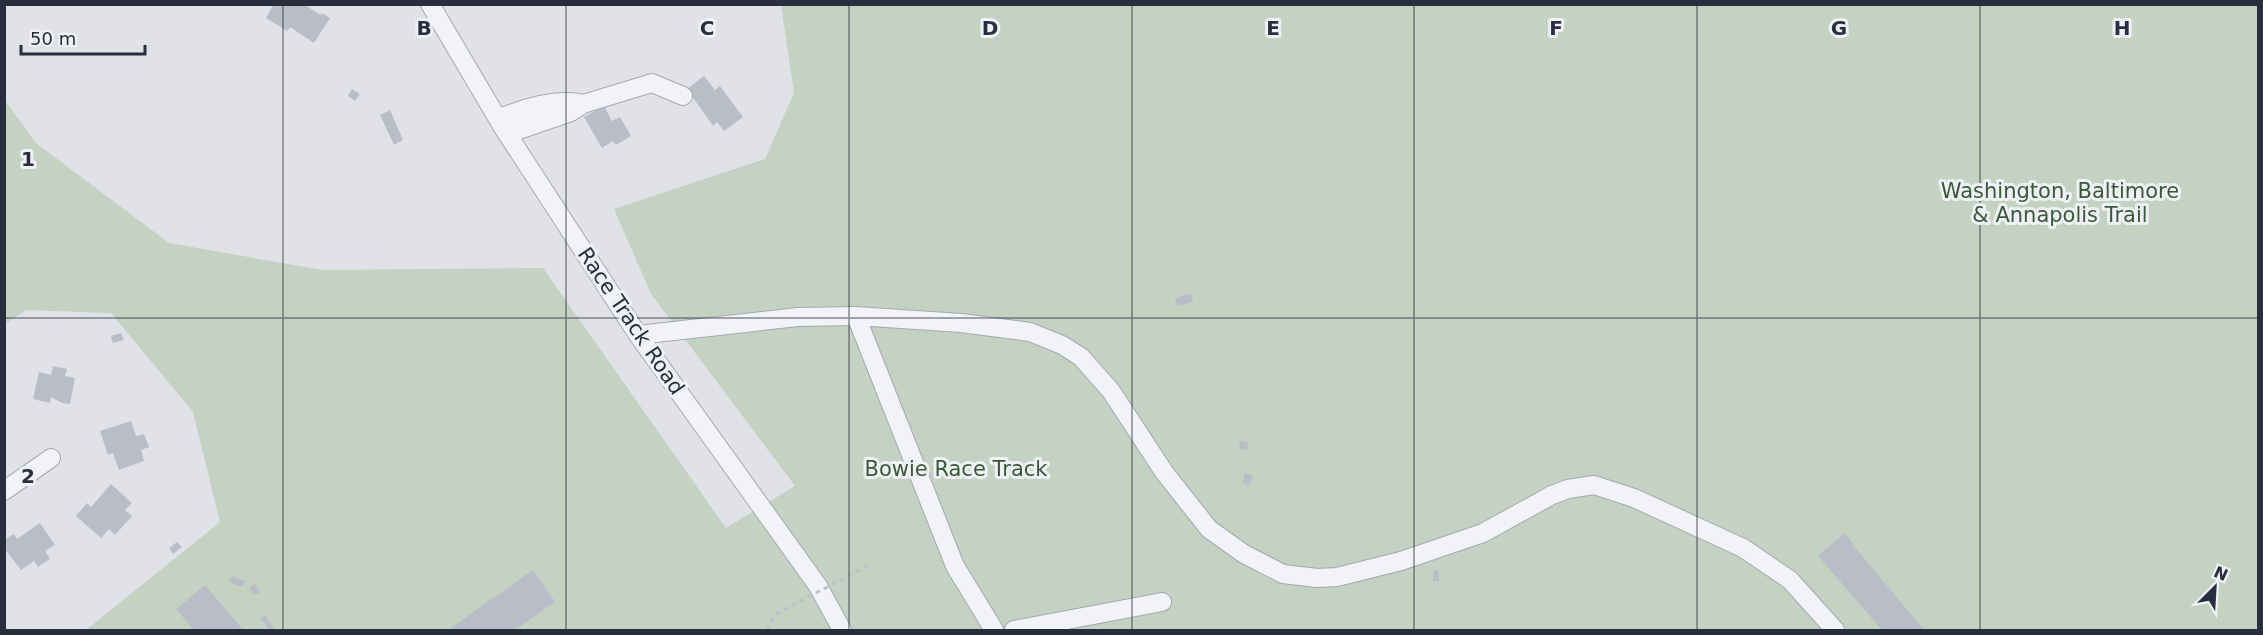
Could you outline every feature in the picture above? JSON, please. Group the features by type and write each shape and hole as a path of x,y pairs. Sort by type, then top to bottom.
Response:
{"street":[{"name":"Race Track Road","path":"430,4 503,126 638,335 818,586 842,630"},
{"path":"503,126 570,112 583,104 652,84 683,96"},
{"path":"638,335 798,317 856,316 961,322 1030,332 1062,345 1081,357 1111,391 1164,472 1209,529 1244,554 1283,574 1298,577 1337,577 1393,564 1483,533 1551,495 1568,489 1594,485 1634,498 1743,548 1790,580 1835,630"},
{"path":"856,316 955,566 994,630"},
{"path":"4,490 51,458"},
{"path":"1014,630 1162,602"}],"path":[{"path":"768,630 769,623 776,614 867,566"}],"green space":[{"path":"781,5 2258,5 2258,630 86,630 220,522 193,412 111,313 26,310 5,324 4,99 36,143 169,243 322,270 543,268 726,528 795,486 651,294 614,209 765,159 794,93"}],"building":[{"path":"274,4 292,6 293,4 304,4 320,15 322,13 330,18 314,43 290,27 287,31 266,18"},
{"path":"704,76 715,90 720,86 743,117 724,131 717,122 713,126 687,89"},
{"path":"352,89 360,94 355,101 348,96"},
{"path":"604,106 612,121 620,117 631,136 616,145 613,141 602,148 584,117"},
{"path":"390,110 403,140 394,145 380,115"},
{"path":"1191,293 1193,302 1177,306 1175,298"},
{"path":"121,333 124,340 113,343 111,336"},
{"path":"53,366 67,369 65,376 75,378 70,404 62,403 51,397 50,403 33,399 39,372 51,375"},
{"path":"131,421 136,436 144,434 149,447 141,450 144,461 119,470 113,453 108,455 100,431"},
{"path":"1240,441 1248,442 1247,450 1239,449"},
{"path":"1245,473 1253,476 1250,485 1242,482"},
{"path":"111,484 132,503 125,510 132,516 115,535 109,529 101,538 76,516 87,503 91,507"},
{"path":"40,523 55,545 45,551 50,559 38,567 34,561 21,570 4,548 4,540 14,534 17,539"},
{"path":"1845,533 1924,630 1882,630 1818,556"},
{"path":"177,542 182,547 173,554 169,548"},
{"path":"533,570 555,602 515,630 448,630"},
{"path":"1438,570 1439,581 1433,581 1433,571"},
{"path":"232,576 245,581 242,587 229,582"},
{"path":"255,584 260,592 254,595 249,587"},
{"path":"205,585 243,630 194,630 176,609"},
{"path":"265,615 274,628 270,630 260,618"}],"park label":[{"name":"Washington, Baltimore & Annapolis Trail","path":"2060,203"},
{"name":"Bowie Race Track","path":"956,469"}]}
